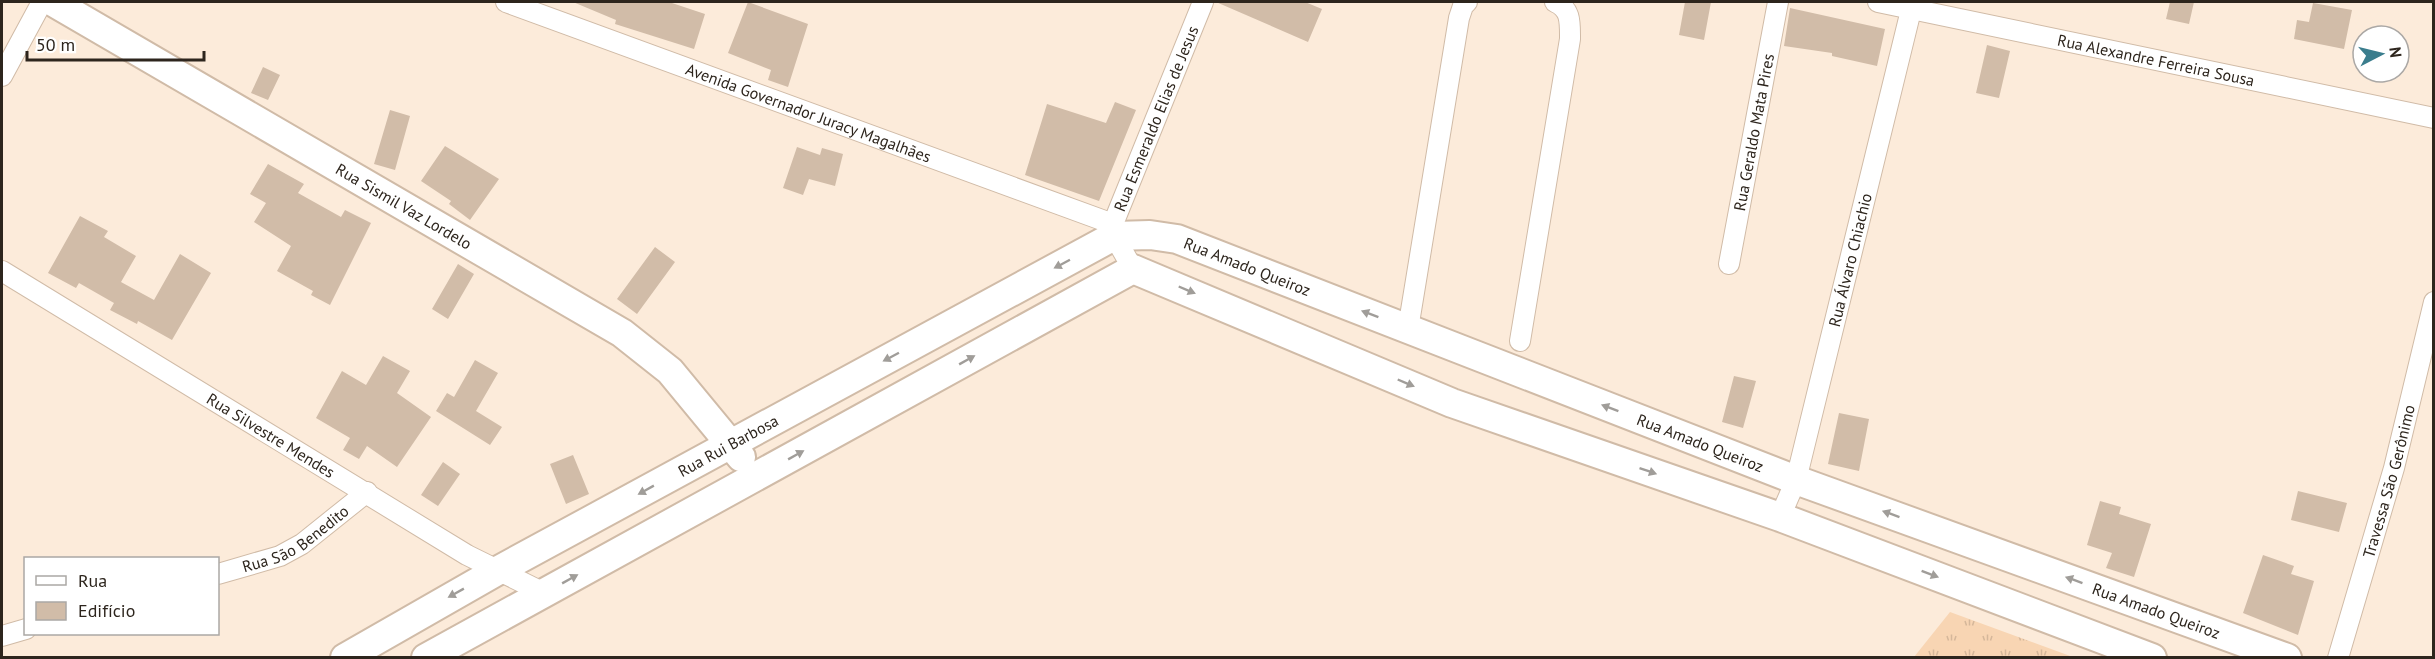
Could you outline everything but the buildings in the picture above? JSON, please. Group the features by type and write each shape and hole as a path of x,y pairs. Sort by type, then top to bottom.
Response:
{"street":[{"path":"2,76 42,2"},
{"name":"Rua Sismil Vaz Lordelo","path":"53,2 622,333 670,371 732,443 754,477"},
{"name":"Avenida Governador Juracy Magalhães","path":"506,2 1113,230"},
{"name":"Rua Esmeraldo Elias de Jesus","path":"1113,230 1203,2"},
{"path":"1408,329 1459,18 1462,6 1467,2"},
{"path":"1520,340 1570,39 1569,15 1563,6 1555,2"},
{"name":"Rua Geraldo Mata Pires","path":"1729,264 1778,2"},
{"name":"Rua Alexandre Ferreira Sousa","path":"1878,2 1912,5 2433,118"},
{"name":"Rua Álvaro Chiachio","path":"1780,517 1796,480 1912,5"},
{"path":"1113,230 1133,269 1452,403 1780,517 2152,657"},
{"name":"Rua Rui Barbosa","path":"345,657 1113,230"},
{"name":"Rua Amado Queiroz","path":"1113,230 1177,239 1796,480 2287,657"},
{"path":"426,657 1133,269"},
{"name":"Rua Silvestre Mendes","path":"2,271 497,571 544,593"},
{"name":"Travessa São Gerônimo","path":"2338,657 2394,468 2433,302"},
{"name":"Rua São Benedito","path":"219,574 280,556 302,544 367,492"},
{"path":"2,636 24,630"}],"green space":[{"path":"1950,612 2073,657 1914,657"}]}
